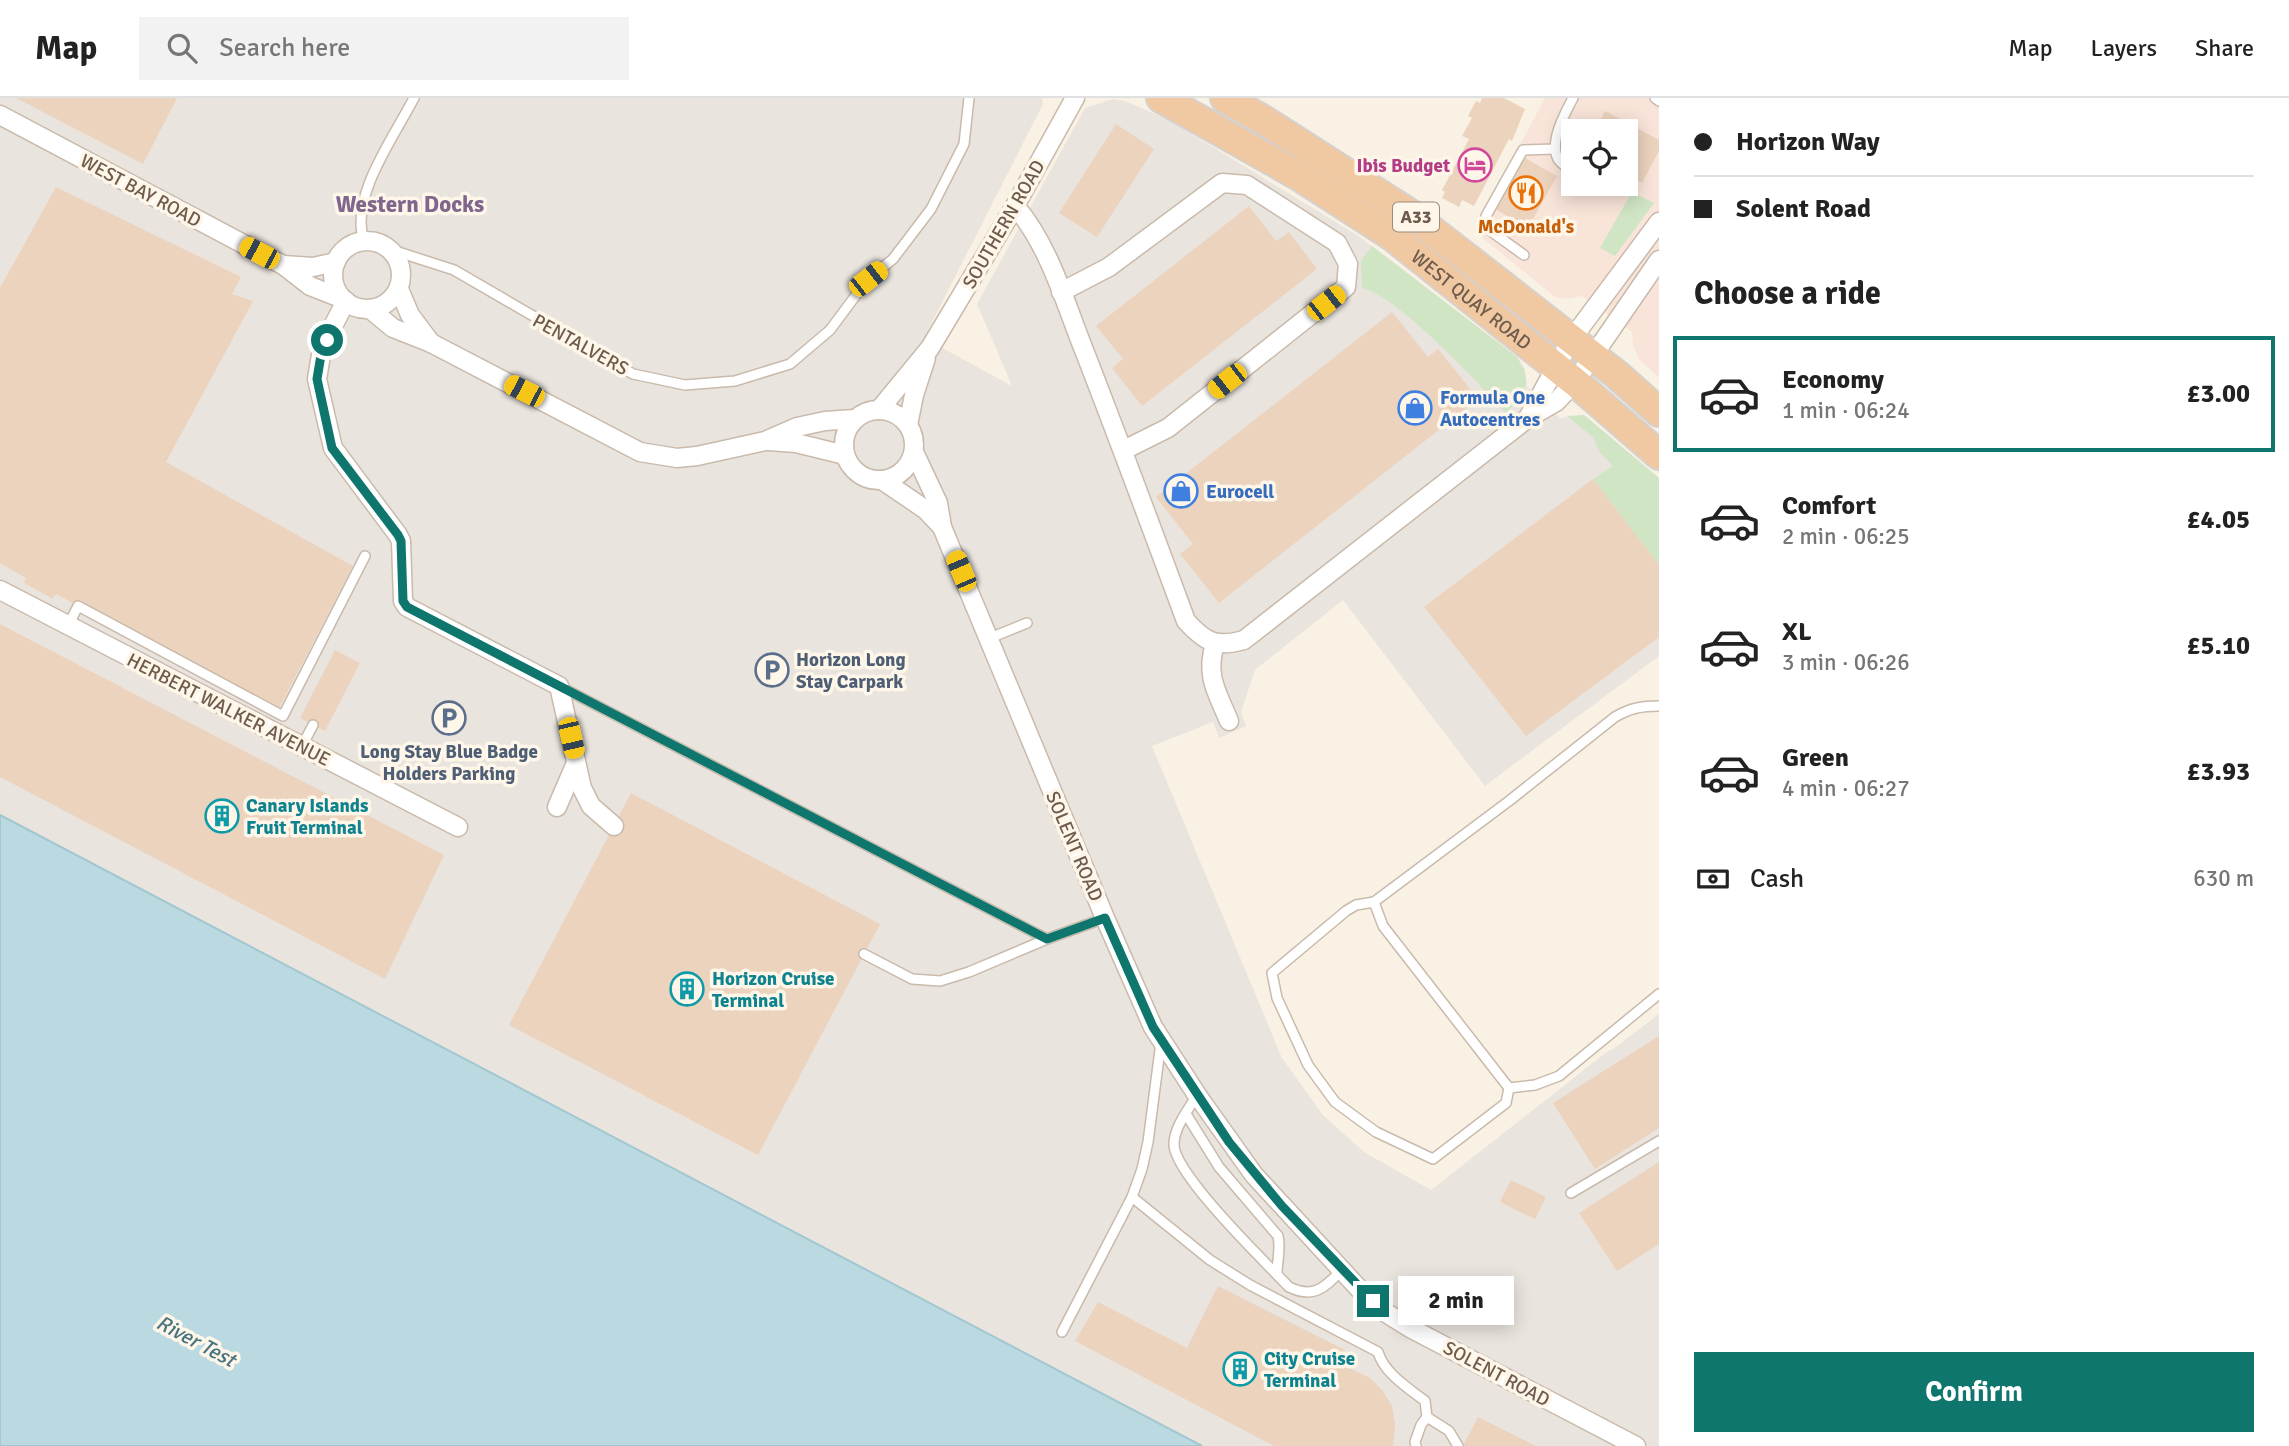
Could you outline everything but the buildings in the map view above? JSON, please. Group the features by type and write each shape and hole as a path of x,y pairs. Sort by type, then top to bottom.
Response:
{"highway":[{"name":"WEST QUAY ROAD","path":"1161,98 1298,176 1392,236 1565,374 1659,455"},
{"name":"WEST QUAY ROAD","path":"1225,98 1298,141 1412,215 1659,412"}],"street":[{"name":"SOUTHERN ROAD","path":"879,410 930,348 1015,206 1075,98"},
{"name":"WEST BAY ROAD","path":"0,116 283,265 310,286 345,300"},
{"path":"1061,292 1109,267 1222,183 1247,185 1337,243 1348,264 1346,288 1167,428 1124,450"},
{"path":"1015,206 1030,223 1061,292 1124,450 1186,621 1199,635 1215,643 1229,644 1244,640 1528,418 1565,374 1659,222"},
{"path":"399,289 387,303 370,309 353,306 345,300 334,282 336,262 350,246 364,241 382,244 389,249 401,267 399,289 410,315 431,343"},
{"path":"1565,374 1582,348 1610,328 1659,260"},
{"name":"WEST BAY ROAD","path":"283,265 313,267 336,262"},
{"path":"345,300 321,355 317,379 332,448 401,541 403,601 407,607 559,686 582,788 591,806 614,826"},
{"path":"370,309 393,328 431,343 640,452 677,458 765,441 797,428 825,421 855,419 870,411 879,410 900,417 908,425 914,452 902,471 882,480 870,479 859,474 850,465 845,455 845,435 855,419"},
{"name":"SOUTHERN ROAD","path":"908,425 914,395 930,348"},
{"path":"765,441 796,443 845,455"},
{"name":"SOLENT ROAD","path":"914,452 938,503 942,527 1153,1027 1254,1175 1383,1311 1412,1329 1636,1446"},
{"name":"SOLENT ROAD","path":"882,480 926,510 942,527"},
{"name":"HERBERT WALKER AVENUE","path":"0,590 458,827"},
{"path":"1215,643 1210,660 1212,680 1229,721"},
{"path":"557,807 576,763"}],"lane":[{"path":"364,241 360,230 367,187 414,98"},
{"name":"PENTALVERS","path":"389,249 453,270 633,374 685,385 734,381 790,363 830,330 868,279 893,259 931,209 964,144 969,98"},
{"path":"1561,162 1556,149 1561,120 1573,98"},
{"path":"1524,254 1488,228 1486,216 1523,150 1556,149"},
{"path":"68,626 78,606 283,716 366,556"},
{"path":"990,638 1027,623"},
{"path":"559,686 1047,939"},
{"path":"1374,902 1383,926 1509,1088 1506,1103 1433,1159 1376,1132 1335,1102 1308,1065 1277,998 1272,973 1346,911 1356,905 1374,902 1615,717 1639,706 1659,706"},
{"path":"302,747 313,724"},
{"path":"864,954 912,979 940,981 1105,918"},
{"path":"1509,1088 1535,1085 1559,1076 1659,995"},
{"path":"1062,1332 1132,1197 1142,1169 1161,1040"},
{"path":"1197,1095 1175,1134 1173,1147 1180,1162 1224,1221 1289,1287 1302,1293 1316,1292 1342,1270"},
{"path":"1186,1114 1219,1167 1278,1236 1280,1245 1277,1274"},
{"path":"1571,1193 1659,1141"},
{"path":"1132,1197 1210,1260 1250,1285 1378,1352 1381,1362 1402,1384 1425,1401 1427,1417 1418,1434 1416,1446"},
{"path":"1427,1417 1448,1431 1458,1446"}],"shaded area":[{"path":"0,98 1042,98 1043,104 924,338 1012,386 977,304 1085,108 1113,99 1125,101 1167,119 1357,235 1517,357 1525,369 1527,386 1560,418 1584,415 1659,478 1659,656 1485,786 1343,600 1255,670 1241,712 1246,726 1219,738 1213,722 1152,746 1282,1058 1323,1115 1364,1152 1431,1190 1659,1014 1659,1446 1202,1446 0,815"},
{"path":"1545,98 1659,98 1659,378 1639,359 1633,346 1632,332 1582,296 1568,299 1555,297 1474,231"}],"green space":[{"path":"1638,195 1654,203 1615,256 1600,248 1630,196"},
{"path":"1372,246 1517,357 1525,374 1525,388 1506,413 1416,323 1377,294 1362,288 1361,261"},
{"path":"1584,415 1659,478 1659,565 1593,479 1613,466 1600,452 1593,437 1567,416"}],"water":[{"name":"River Test","path":"0,815 1202,1446 0,1446"}],"place":[{"name":"Ibis Budget","path":"1475,165"},
{"name":"McDonald's","path":"1526,193"},
{"name":"Formula One Autocentres","path":"1415,408"},
{"name":"Eurocell","path":"1181,491"},
{"name":"Horizon Long Stay Carpark","path":"772,670"},
{"name":"Long Stay Blue Badge Holders Parking","path":"449,718"},
{"name":"Canary Islands Fruit Terminal","path":"222,816"},
{"name":"Horizon Cruise Terminal","path":"687,989"},
{"name":"City Cruise Terminal","path":"1240,1369"}],"district":[{"name":"Western Docks","path":"410,204"}],"route":[{"path":"327,340 317,379 332,448 401,541 403,601 407,607 1047,939 1105,918 1153,1027 1229,1142 1282,1206 1373,1301"}]}
